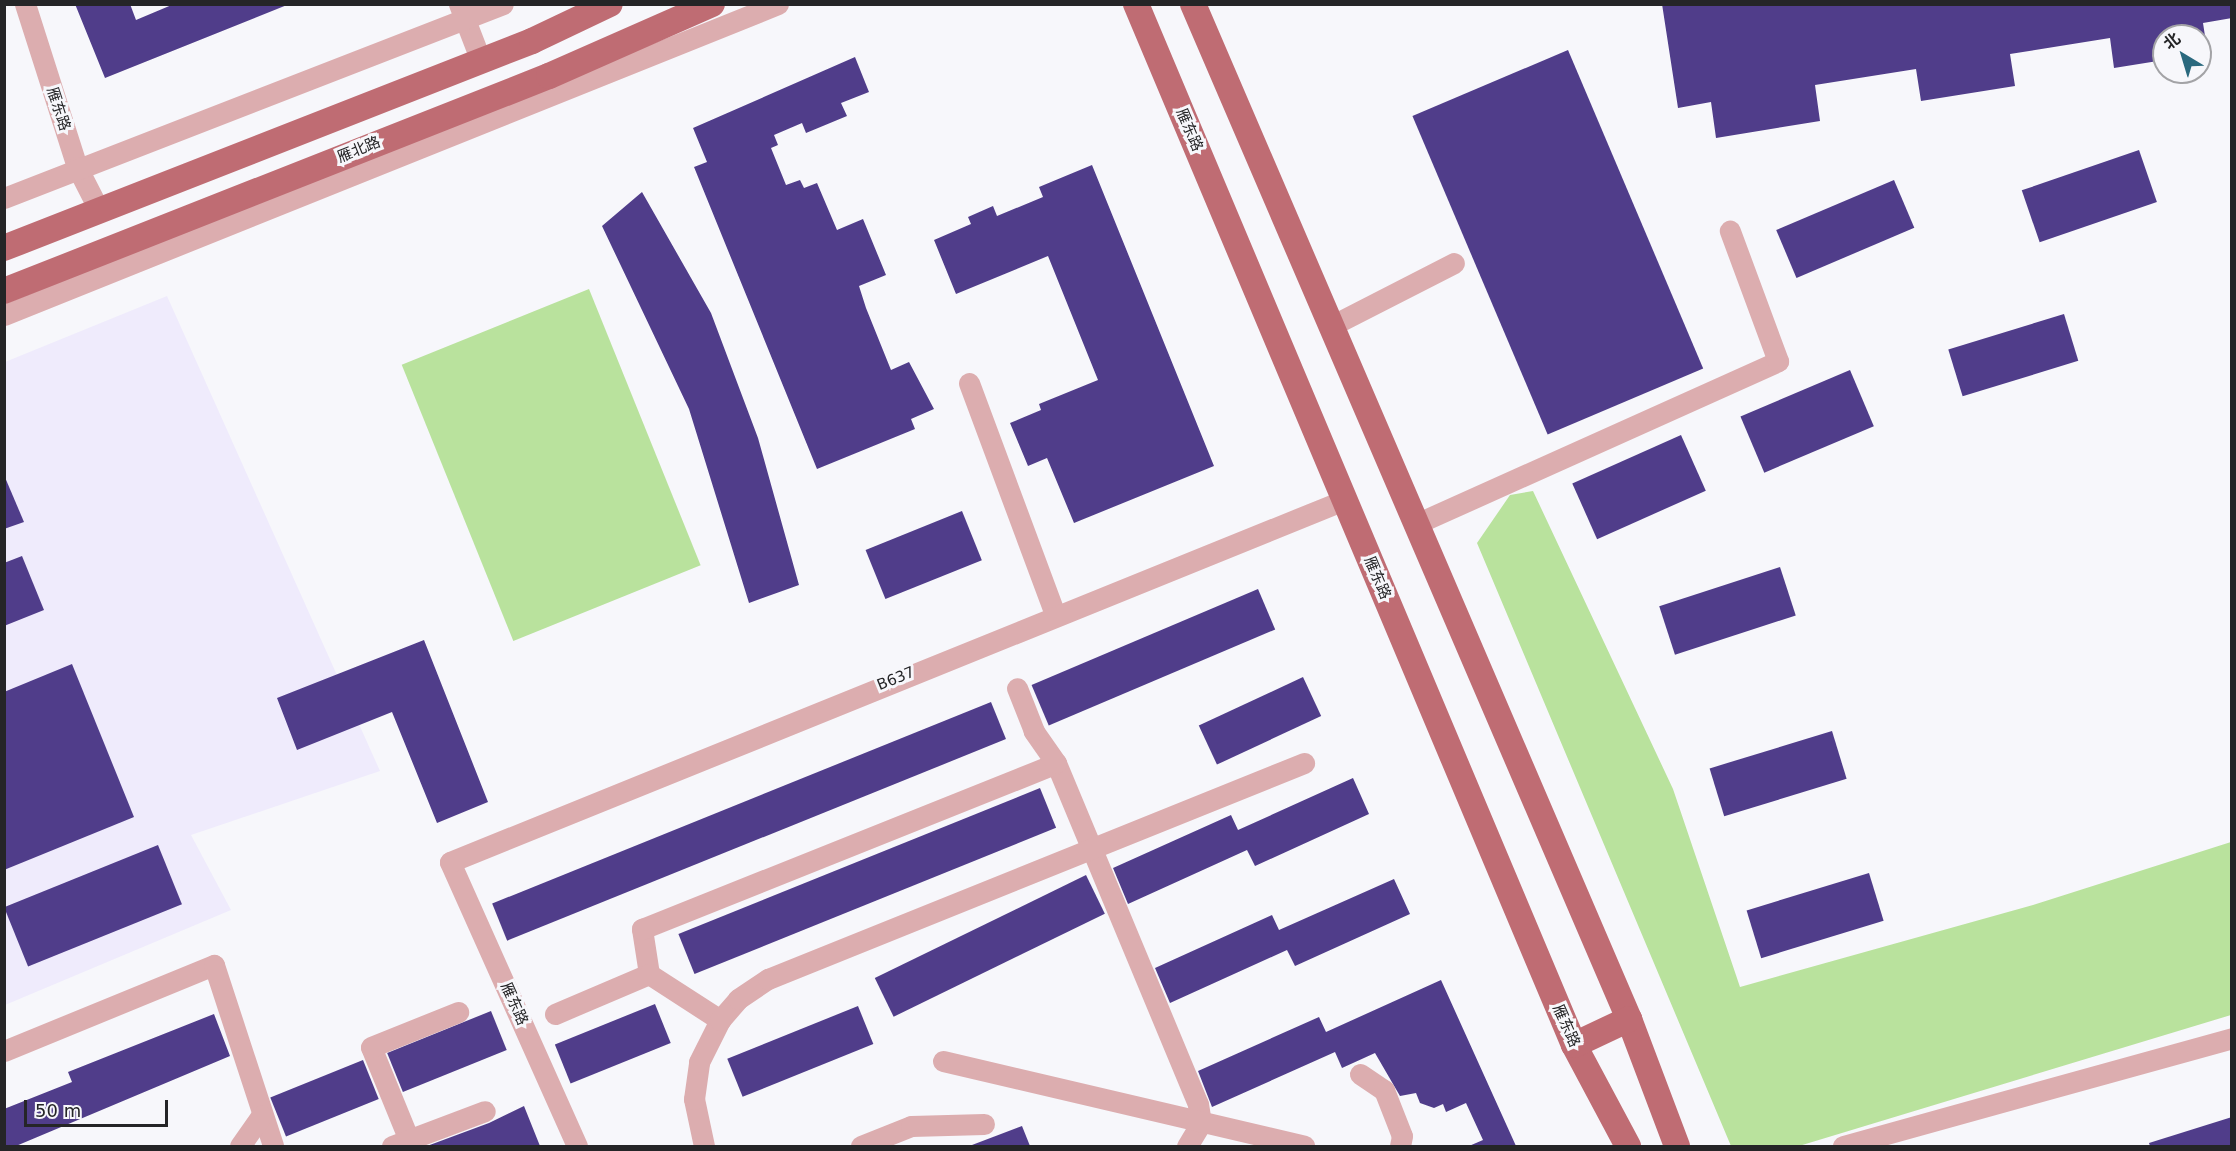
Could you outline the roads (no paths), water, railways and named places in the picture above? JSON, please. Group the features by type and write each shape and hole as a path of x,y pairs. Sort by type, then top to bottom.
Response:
{"main road":[{"path":"4,248 481,61 610,4"},
{"name":"雁北路","path":"4,291 538,80 712,4"},
{"name":"雁东路","path":"1136,4 1574,1046 1628,1146"},
{"path":"1193,4 1629,1019 1677,1146"},
{"path":"1574,1046 1629,1019"}],"street":[{"name":"雁东路","path":"25,4 77,167 99,210"},
{"path":"4,198 462,12 503,4"},
{"path":"4,315 778,4"},
{"path":"462,12 481,61"},
{"path":"1416,524 1778,361 1730,231"},
{"path":"1331,326 1454,263"},
{"path":"969,383 1055,614"},
{"name":"B637","path":"450,862 1055,614 1344,500"},
{"path":"1017,688 1034,731 1056,763 1201,1123"},
{"path":"720,1020 649,974 642,929 1056,763"},
{"path":"704,1146 694,1099 699,1062 720,1020 738,999 768,979 1091,852 1304,763"},
{"name":"雁东路","path":"450,862 578,1146"},
{"path":"4,1051 214,965 261,1116 273,1146"},
{"path":"555,1014 649,974"},
{"path":"458,1012 371,1047 400,1143 485,1111"},
{"path":"1843,1146 2232,1038"},
{"path":"943,1061 1304,1146"},
{"path":"1360,1074 1384,1090 1402,1136 1400,1146"},
{"path":"240,1146 261,1116"},
{"path":"1187,1146 1201,1123"},
{"path":"861,1146 911,1126 984,1124"}]}
